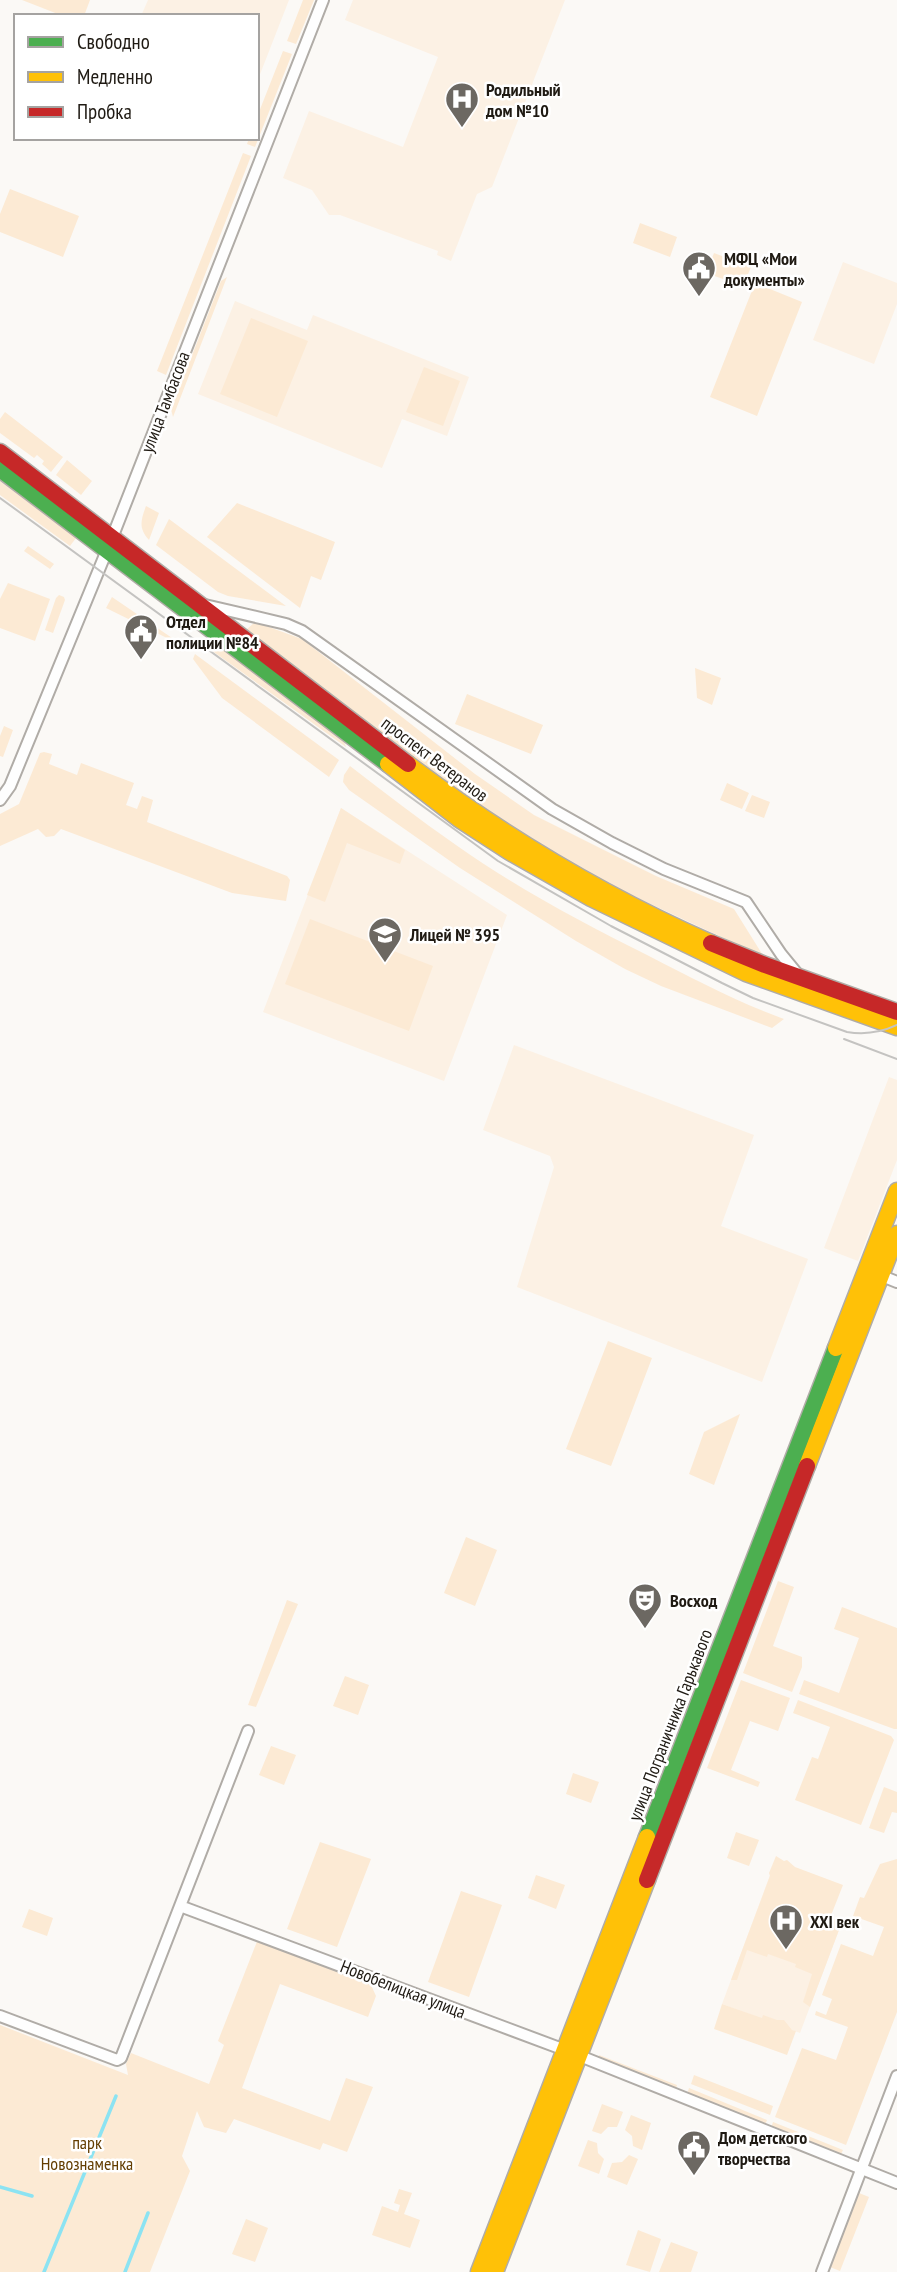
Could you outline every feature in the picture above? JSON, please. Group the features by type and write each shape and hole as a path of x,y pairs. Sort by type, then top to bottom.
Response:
{"main road":[{"name":"проспект Ветеранов","path":"0,452 177,602 459,819 520,858 591,898 746,973 897,1027"},
{"name":"проспект Ветеранов","path":"0,469 199,603 434,784 493,826 585,880 722,948 897,1012"},
{"name":"улица Пограничника Гарькавого","path":"480,2272 572,2053 874,1273 897,1191"},
{"name":"улица Пограничника Гарькавого","path":"874,1273 897,1234"},
{"name":"улица Пограничника Гарькавого","path":"495,2272 572,2053"}],"street":[{"name":"улица Тамбасова","path":"0,800 14,778 109,544 323,0"},
{"path":"199,603 286,624 302,631 552,809 612,844 664,869 746,902 799,976"},
{"path":"874,1273 897,1282"},
{"path":"0,2015 117,2060 121,2057 248,1731"},
{"name":"Новобелицкая улица","path":"180,1906 572,2053 897,2183"},
{"path":"822,2272 897,2076"}],"shaded area":[{"path":"148,0 289,0 259,77 259,14 142,14"},
{"name":"Родильный дом №10","path":"353,0 565,0 492,187 477,194 451,261 437,255 438,251 340,215 329,215 312,190 283,178 309,111 403,147 438,57 345,20"},
{"path":"843,262 897,283 897,304 874,364 813,340"},
{"path":"235,301 307,330 313,315 469,377 447,436 402,419 382,468 198,394"},
{"name":"Лицей № 395","path":"341,808 507,915 444,1081 263,1012"},
{"path":"514,1045 754,1135 721,1226 808,1259 762,1382 517,1287 554,1167 550,1156 483,1130"},
{"path":"889,1077 897,1080 897,1160 858,1261 824,1248"},
{"name":"XXI век","path":"770,1875 814,1912 842,1922 800,2033 722,2004"}],"green space":[{"path":"22,0 90,0 85,14 58,14"},
{"path":"303,0 314,0 296,44 287,41"},
{"path":"283,51 292,54 259,137 259,112"},
{"path":"248,140 258,140 255,147 247,144"},
{"path":"243,153 251,156 166,375 157,371"},
{"path":"10,189 79,216 63,257 0,232 0,214"},
{"path":"640,223 677,237 670,257 633,243"},
{"path":"714,253 751,267 743,286 706,273"},
{"path":"227,277 173,417 171,409 221,281"},
{"path":"755,283 802,302 757,416 710,397"},
{"path":"251,318 308,341 277,417 220,394"},
{"path":"424,367 460,381 443,426 406,412"},
{"path":"5,412 63,457 51,472 37,455 34,458 0,433 0,419"},
{"path":"67,460 92,481 81,495 56,475"},
{"path":"0,481 76,538 70,546 0,495"},
{"path":"237,503 335,542 321,580 311,576 300,608 207,537"},
{"path":"146,506 159,513 149,540 143,532 142,524"},
{"path":"169,519 286,606 218,592 156,545"},
{"path":"28,546 54,564 50,569 24,551"},
{"path":"8,583 50,599 35,641 0,628 0,599"},
{"path":"59,595 65,600 53,633 45,630"},
{"path":"112,597 175,640 106,608"},
{"path":"255,622 302,639 475,774 534,815 656,876 734,909 764,957 595,878 479,809 246,630"},
{"path":"206,642 221,647 344,741 346,747 204,645"},
{"path":"195,654 339,760 329,777 222,698 193,659"},
{"path":"695,668 721,678 712,705 697,698"},
{"path":"467,694 543,725 531,754 455,724"},
{"path":"4,726 13,730 3,757 0,756 0,736"},
{"path":"40,753 52,754 49,764 77,775 81,763 134,783 126,805 137,809 142,796 153,800 147,822 287,876 290,880 286,901 232,893 61,829 54,836 46,837 38,829 0,846 0,814 19,804"},
{"path":"350,766 443,836 526,890 699,982 784,1019 772,1028 661,986 576,941 460,868 349,790 343,782"},
{"path":"727,783 749,793 742,809 720,800"},
{"path":"752,795 770,802 764,818 745,811"},
{"path":"341,808 405,850 400,864 347,843 325,902 307,895"},
{"path":"310,919 433,966 409,1031 285,984"},
{"path":"608,1341 652,1358 611,1466 566,1449"},
{"path":"740,1414 714,1485 689,1474 704,1432"},
{"path":"466,1537 497,1550 475,1606 444,1593"},
{"path":"778,1581 794,1587 773,1646 802,1657 802,1667 792,1692 743,1673"},
{"path":"287,1600 298,1604 256,1707 248,1705"},
{"path":"842,1607 897,1628 897,1729 799,1694 804,1680 839,1693 859,1638 834,1629"},
{"path":"345,1676 369,1685 358,1715 333,1706"},
{"path":"741,1680 790,1698 778,1731 750,1721 731,1770 760,1782 758,1787 707,1768"},
{"path":"798,1700 891,1736 894,1740 861,1825 795,1800 812,1757 818,1759 830,1727 793,1713"},
{"path":"271,1746 296,1755 284,1785 259,1775"},
{"path":"573,1773 599,1782 591,1803 566,1794"},
{"path":"884,1787 897,1792 897,1813 892,1812 884,1833 869,1828"},
{"path":"736,1832 759,1840 749,1866 727,1858"},
{"path":"320,1842 371,1859 337,1947 287,1929"},
{"path":"776,1856 795,1867 843,1885 830,1918 842,1922 810,2007 803,2002 812,1974 795,1967 796,1964 768,1954 767,1957 747,1950 737,1980 731,1980"},
{"path":"897,1859 897,2012 846,2145 775,2117 802,2048 836,2060 848,2027 815,2015 816,2011 826,2015 832,1999 822,1995 841,1944 873,1956 884,1927 853,1916 860,1897 864,1898 880,1864"},
{"path":"536,1875 565,1885 556,1909 528,1898"},
{"path":"461,1891 502,1905 469,1997 428,1982"},
{"path":"29,1909 53,1918 47,1936 22,1927"},
{"name":"парк Новознаменка","path":"258,1939 371,1985 376,1996 368,2017 280,1984 242,2088 330,2121 346,2078 373,2087 347,2152 323,2143 320,2150 234,2119 226,2133 204,2127 197,2111 182,2156 190,2171 150,2272 0,2272 0,2025 128,2075 126,2064 131,2053 209,2084 224,2045 218,2041"},
{"path":"722,2004 762,2018 763,2015 784,2020 796,2031 787,2055 714,2029"},
{"path":"599,2055 677,2085 676,2089 598,2059"},
{"path":"694,2075 773,2106 770,2115 691,2084"},
{"path":"689,2088 767,2120 765,2125 687,2094"},
{"path":"602,2104 623,2112 617,2127 608,2127 601,2134 592,2131"},
{"path":"631,2115 651,2123 642,2150 633,2146 632,2136 625,2130"},
{"path":"773,2122 843,2150 840,2156 771,2128"},
{"path":"588,2140 597,2143 598,2153 604,2159 599,2174 578,2166"},
{"path":"629,2155 638,2159 627,2185 607,2177 612,2163 622,2162"},
{"path":"399,2189 412,2193 404,2214 420,2220 410,2248 372,2235 382,2206 398,2212 400,2205 394,2203"},
{"path":"859,2193 869,2197 840,2271 830,2267"},
{"path":"246,2219 268,2228 255,2262 232,2254"},
{"path":"638,2230 661,2239 650,2272 626,2265"},
{"path":"671,2242 698,2252 691,2272 659,2272"}],"waterway":[{"path":"44,2272 116,2096"},
{"path":"0,2187 32,2196"},
{"path":"125,2272 148,2213"}],"tram line":[{"path":"0,498 498,861 611,926 753,998 847,1032 872,1033 897,1025"},
{"path":"844,1039 897,1059"}],"traffic: fast":[{"path":"0,469 388,764"},
{"path":"647,1837 836,1348"}],"traffic: slow":[{"path":"388,764 459,819 510,852 591,898 746,973 897,1027"},
{"path":"408,764 480,815 554,862 631,905 711,943"},
{"path":"836,1348 897,1191"},
{"path":"807,1466 897,1234"},
{"path":"479,2272 647,1837"},
{"path":"495,2272 647,1880"}],"traffic: jam":[{"path":"0,452 408,764"},
{"path":"711,943 897,1012"},
{"path":"647,1880 807,1466"}],"place":[{"name":"Родильный дом №10","path":"462,129"},
{"name":"МФЦ «Мои документы»","path":"699,298"},
{"name":"Отдел полиции №84","path":"141,661"},
{"name":"Лицей № 395","path":"385,964"},
{"name":"Восход","path":"645,1630"},
{"name":"XXI век","path":"786,1951"},
{"name":"Дом детского творчества","path":"694,2177"}]}
